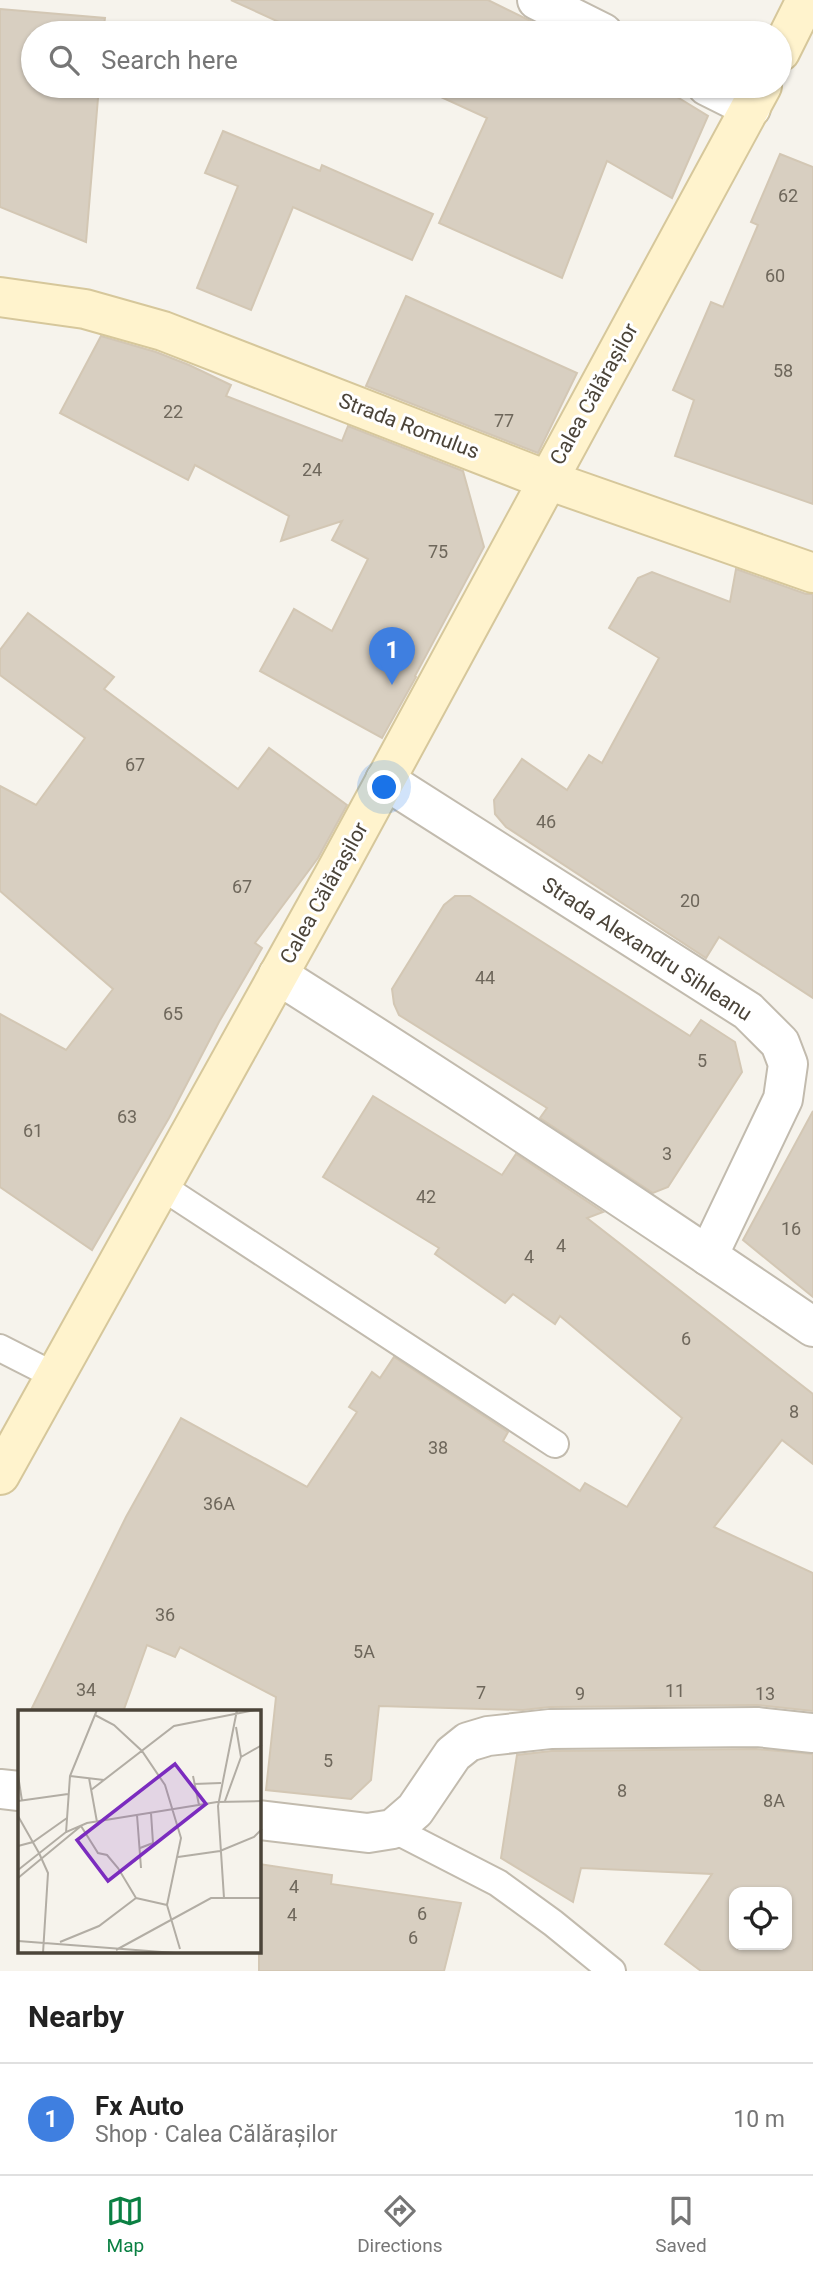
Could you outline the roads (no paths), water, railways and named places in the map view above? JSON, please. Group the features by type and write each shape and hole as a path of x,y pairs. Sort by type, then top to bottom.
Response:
{"main road":[{"path":"792,27 806,0"},
{"name":"Calea Călărașilor","path":"0,1475 385,780 755,98"},
{"name":"Strada Romulus","path":"0,297 85,309 163,331 547,480 813,573"}],"street":[{"path":"537,0 579,21"},
{"name":"Strada Alexandru Sihleanu","path":"385,780 748,1011 780,1043 788,1064 783,1099 708,1255"},
{"path":"278,975 378,1037 813,1327"},
{"path":"261,1820 368,1833 393,1829 415,1810 453,1754 468,1742 488,1736 578,1728 757,1727 813,1733"},
{"path":"0,1789 18,1791"}],"lane":[{"path":"161,1186 555,1444"},
{"path":"0,1348 55,1376"},
{"path":"393,1829 498,1883 612,1971"}],"place":[{"name":"Fx Auto","path":"392,685"}]}
